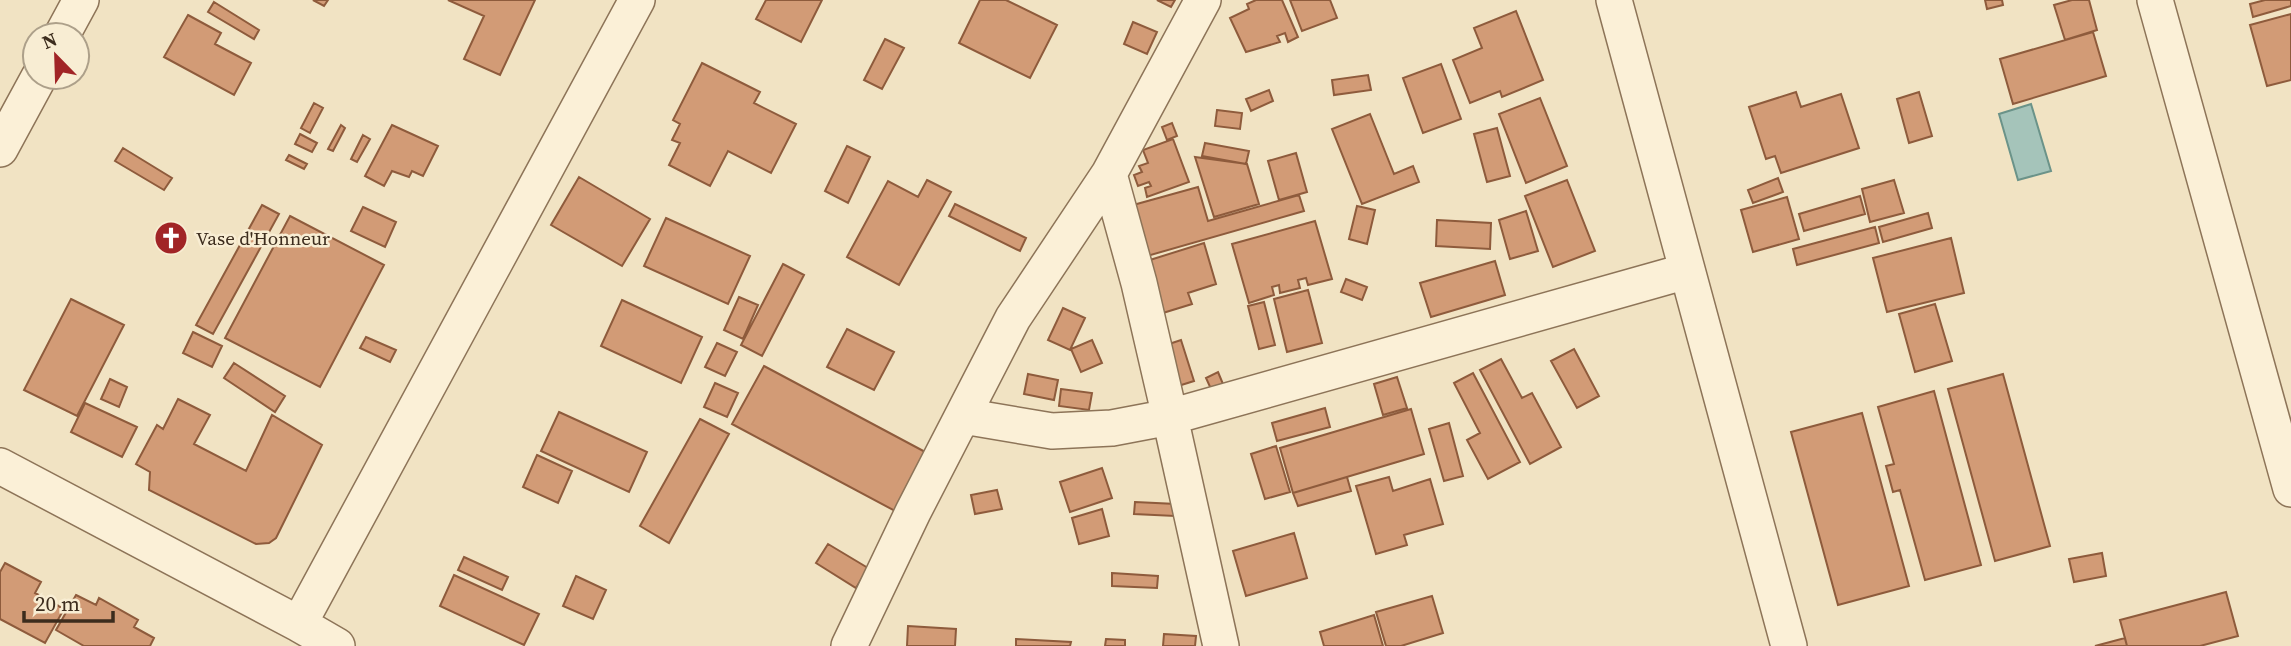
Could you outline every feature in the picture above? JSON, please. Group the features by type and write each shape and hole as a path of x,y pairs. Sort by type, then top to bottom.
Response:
{"street":[{"path":"70,21 81,0"},
{"path":"299,624 637,0"},
{"path":"849,646 1013,318 1109,174 1203,0"},
{"path":"1614,0 1789,646"},
{"path":"2155,0 2291,489"},
{"path":"0,149 31,91"},
{"path":"1109,174 1139,283 1221,646"},
{"path":"963,416 1052,431 1112,428 1170,417 1687,271"},
{"path":"0,466 337,646"}],"water":[{"path":"2031,104 2051,171 2018,180 1999,114"}],"building":[{"path":"313,0 328,0 324,6"},
{"path":"448,0 535,0 500,75 464,59 484,16"},
{"path":"766,0 822,0 801,42 756,19"},
{"path":"980,0 1006,0 1057,25 1030,78 959,43"},
{"path":"1157,0 1175,0 1171,7"},
{"path":"1256,0 1282,0 1298,37 1288,42 1285,33 1277,36 1280,42 1246,52 1230,18 1249,9 1247,4"},
{"path":"1290,0 1330,0 1337,18 1302,31"},
{"path":"1985,0 2002,0 2003,5 1987,9"},
{"path":"2072,0 2089,0 2097,30 2065,40 2054,5"},
{"path":"2265,0 2291,0 2291,6 2253,17 2250,4"},
{"path":"214,2 259,30 254,39 208,12"},
{"path":"1516,11 1543,80 1502,97 1500,91 1470,103 1453,60 1482,48 1474,28"},
{"path":"2291,14 2291,80 2267,86 2250,25"},
{"path":"188,15 221,33 215,44 251,63 234,95 164,57"},
{"path":"1133,22 1157,32 1147,54 1124,44"},
{"path":"2093,32 2106,76 2013,104 2000,59"},
{"path":"885,39 904,48 882,89 864,80"},
{"path":"702,63 760,92 754,103 796,124 771,173 728,151 710,186 669,165 680,143 672,140 680,124 673,120"},
{"path":"1441,64 1461,119 1423,133 1403,78"},
{"path":"1368,75 1371,90 1334,95 1332,80"},
{"path":"1269,90 1273,101 1251,111 1246,99"},
{"path":"1796,92 1801,107 1841,94 1859,148 1781,173 1775,156 1766,159 1749,107"},
{"path":"1919,92 1932,136 1909,143 1897,99"},
{"path":"1540,98 1567,166 1526,183 1499,114"},
{"path":"314,103 323,108 310,133 301,128"},
{"path":"1217,110 1242,113 1240,129 1215,126"},
{"path":"1370,114 1394,174 1413,166 1419,182 1362,204 1332,129"},
{"path":"1172,123 1177,136 1167,140 1162,127"},
{"path":"341,125 345,128 333,151 328,149"},
{"path":"392,125 438,146 423,176 412,171 409,177 392,171 384,186 365,176"},
{"path":"1497,128 1510,176 1487,182 1474,134"},
{"path":"300,134 317,143 312,152 295,144"},
{"path":"363,135 370,139 357,162 351,159"},
{"path":"1173,139 1189,182 1147,197 1145,188 1151,186 1149,182 1138,186 1134,175 1142,172 1139,166 1148,163 1143,150"},
{"path":"1205,143 1249,151 1246,164 1202,156"},
{"path":"847,146 870,157 848,203 825,191"},
{"path":"123,148 172,178 164,190 115,161"},
{"path":"1296,153 1307,192 1279,200 1268,161"},
{"path":"289,155 307,164 304,169 286,160"},
{"path":"1195,157 1247,164 1259,204 1214,217"},
{"path":"579,177 650,219 622,266 551,225"},
{"path":"1778,178 1783,192 1753,203 1748,190"},
{"path":"927,180 951,192 899,285 847,257 888,181 918,197"},
{"path":"1567,180 1595,251 1553,267 1525,196"},
{"path":"1894,180 1904,213 1870,222 1862,189"},
{"path":"1198,187 1208,221 1299,195 1304,211 1140,258 1126,207"},
{"path":"1860,196 1865,214 1804,231 1799,214"},
{"path":"1787,197 1799,239 1753,252 1741,210"},
{"path":"955,204 1026,238 1020,251 949,216"},
{"path":"262,205 279,214 213,334 196,325"},
{"path":"1357,206 1375,210 1367,244 1349,239"},
{"path":"363,207 396,222 385,247 351,231"},
{"path":"1526,211 1538,251 1510,259 1499,220"},
{"path":"1928,213 1932,228 1883,242 1879,227"},
{"path":"290,216 384,265 320,387 225,338"},
{"path":"666,218 750,256 728,304 644,266"},
{"path":"1437,220 1491,223 1490,249 1436,246"},
{"path":"1315,221 1332,279 1308,285 1306,278 1298,280 1300,288 1280,293 1279,285 1272,287 1274,295 1249,303 1232,244"},
{"path":"1875,227 1879,243 1797,265 1793,249"},
{"path":"1951,238 1964,293 1887,312 1873,258"},
{"path":"1204,243 1216,284 1188,293 1192,304 1150,317 1134,265"},
{"path":"1495,261 1505,295 1431,317 1420,283"},
{"path":"783,264 804,275 762,356 741,345"},
{"path":"1346,279 1367,287 1362,300 1341,292"},
{"path":"1308,290 1322,343 1287,352 1274,299"},
{"path":"739,297 758,305 743,339 724,330"},
{"path":"71,299 124,325 77,416 24,390"},
{"path":"622,300 702,337 681,383 601,346"},
{"path":"1264,302 1275,345 1259,349 1248,306"},
{"path":"1935,304 1952,361 1915,372 1899,314"},
{"path":"1063,308 1085,318 1070,350 1048,340"},
{"path":"847,329 894,352 874,390 827,367"},
{"path":"193,332 222,346 212,367 183,353"},
{"path":"366,337 396,350 390,362 360,348"},
{"path":"1092,340 1102,363 1081,372 1071,349"},
{"path":"1181,340 1194,381 1175,387 1163,346"},
{"path":"717,343 737,352 725,376 705,367"},
{"path":"1574,349 1599,396 1577,408 1551,361"},
{"path":"1501,359 1522,398 1532,393 1561,447 1530,464 1480,370"},
{"path":"234,363 285,396 275,412 224,378"},
{"path":"764,366 929,454 897,512 732,424"},
{"path":"1218,372 1223,384 1211,389 1206,378"},
{"path":"1473,373 1520,462 1488,479 1467,440 1480,433 1454,383"},
{"path":"1028,374 1058,380 1054,400 1024,394"},
{"path":"2003,374 2050,546 1995,561 1948,389"},
{"path":"1397,377 1407,408 1383,415 1374,384"},
{"path":"110,379 127,387 119,407 101,399"},
{"path":"715,383 738,393 727,417 704,407"},
{"path":"1061,389 1092,393 1089,410 1059,406"},
{"path":"1934,391 1981,565 1925,580 1900,490 1893,492 1886,466 1894,464 1878,407"},
{"path":"178,399 210,415 194,444 246,471 272,415 322,445 276,538 269,543 256,544 149,490 150,472 136,464 157,425 163,429"},
{"path":"85,403 137,427 122,457 71,432"},
{"path":"1325,408 1330,427 1277,441 1272,423"},
{"path":"1411,409 1424,454 1293,493 1280,448"},
{"path":"559,412 647,452 629,492 541,451"},
{"path":"1862,413 1909,586 1838,605 1791,432"},
{"path":"700,419 729,434 669,543 640,526"},
{"path":"1449,423 1463,476 1444,481 1429,429"},
{"path":"1276,446 1290,492 1265,499 1251,454"},
{"path":"537,455 572,471 558,503 523,487"},
{"path":"1102,468 1112,498 1070,512 1060,482"},
{"path":"1347,477 1351,491 1298,506 1293,493"},
{"path":"1389,477 1393,491 1430,479 1443,524 1404,535 1407,545 1376,554 1356,486"},
{"path":"997,490 1002,509 975,514 971,495"},
{"path":"1135,502 1176,504 1175,516 1134,514"},
{"path":"1102,509 1109,536 1079,544 1072,518"},
{"path":"1294,533 1307,578 1246,596 1233,551"},
{"path":"828,544 868,568 856,588 816,563"},
{"path":"2102,553 2106,576 2074,582 2069,559"},
{"path":"464,557 508,577 502,590 458,570"},
{"path":"5,563 41,582 35,593 64,609 45,643 0,619 0,572"},
{"path":"1112,573 1158,576 1157,588 1112,586"},
{"path":"454,575 539,614 524,645 440,606"},
{"path":"576,576 606,590 593,619 563,606"},
{"path":"2226,592 2238,636 2200,646 2127,646 2120,620"},
{"path":"76,595 96,605 99,598 138,620 134,627 154,638 150,646 84,646 56,630"},
{"path":"1432,596 1443,633 1401,646 1386,646 1376,612"},
{"path":"1374,615 1383,646 1324,646 1320,632"},
{"path":"908,626 956,629 955,646 907,646"},
{"path":"1164,634 1196,636 1195,646 1163,646"},
{"path":"2125,638 2127,646 2095,646"},
{"path":"1016,639 1071,642 1070,646 1016,646"},
{"path":"1106,639 1125,640 1125,646 1105,646"}],"place":[{"name":"Vase d'Honneur","path":"171,238"}]}
